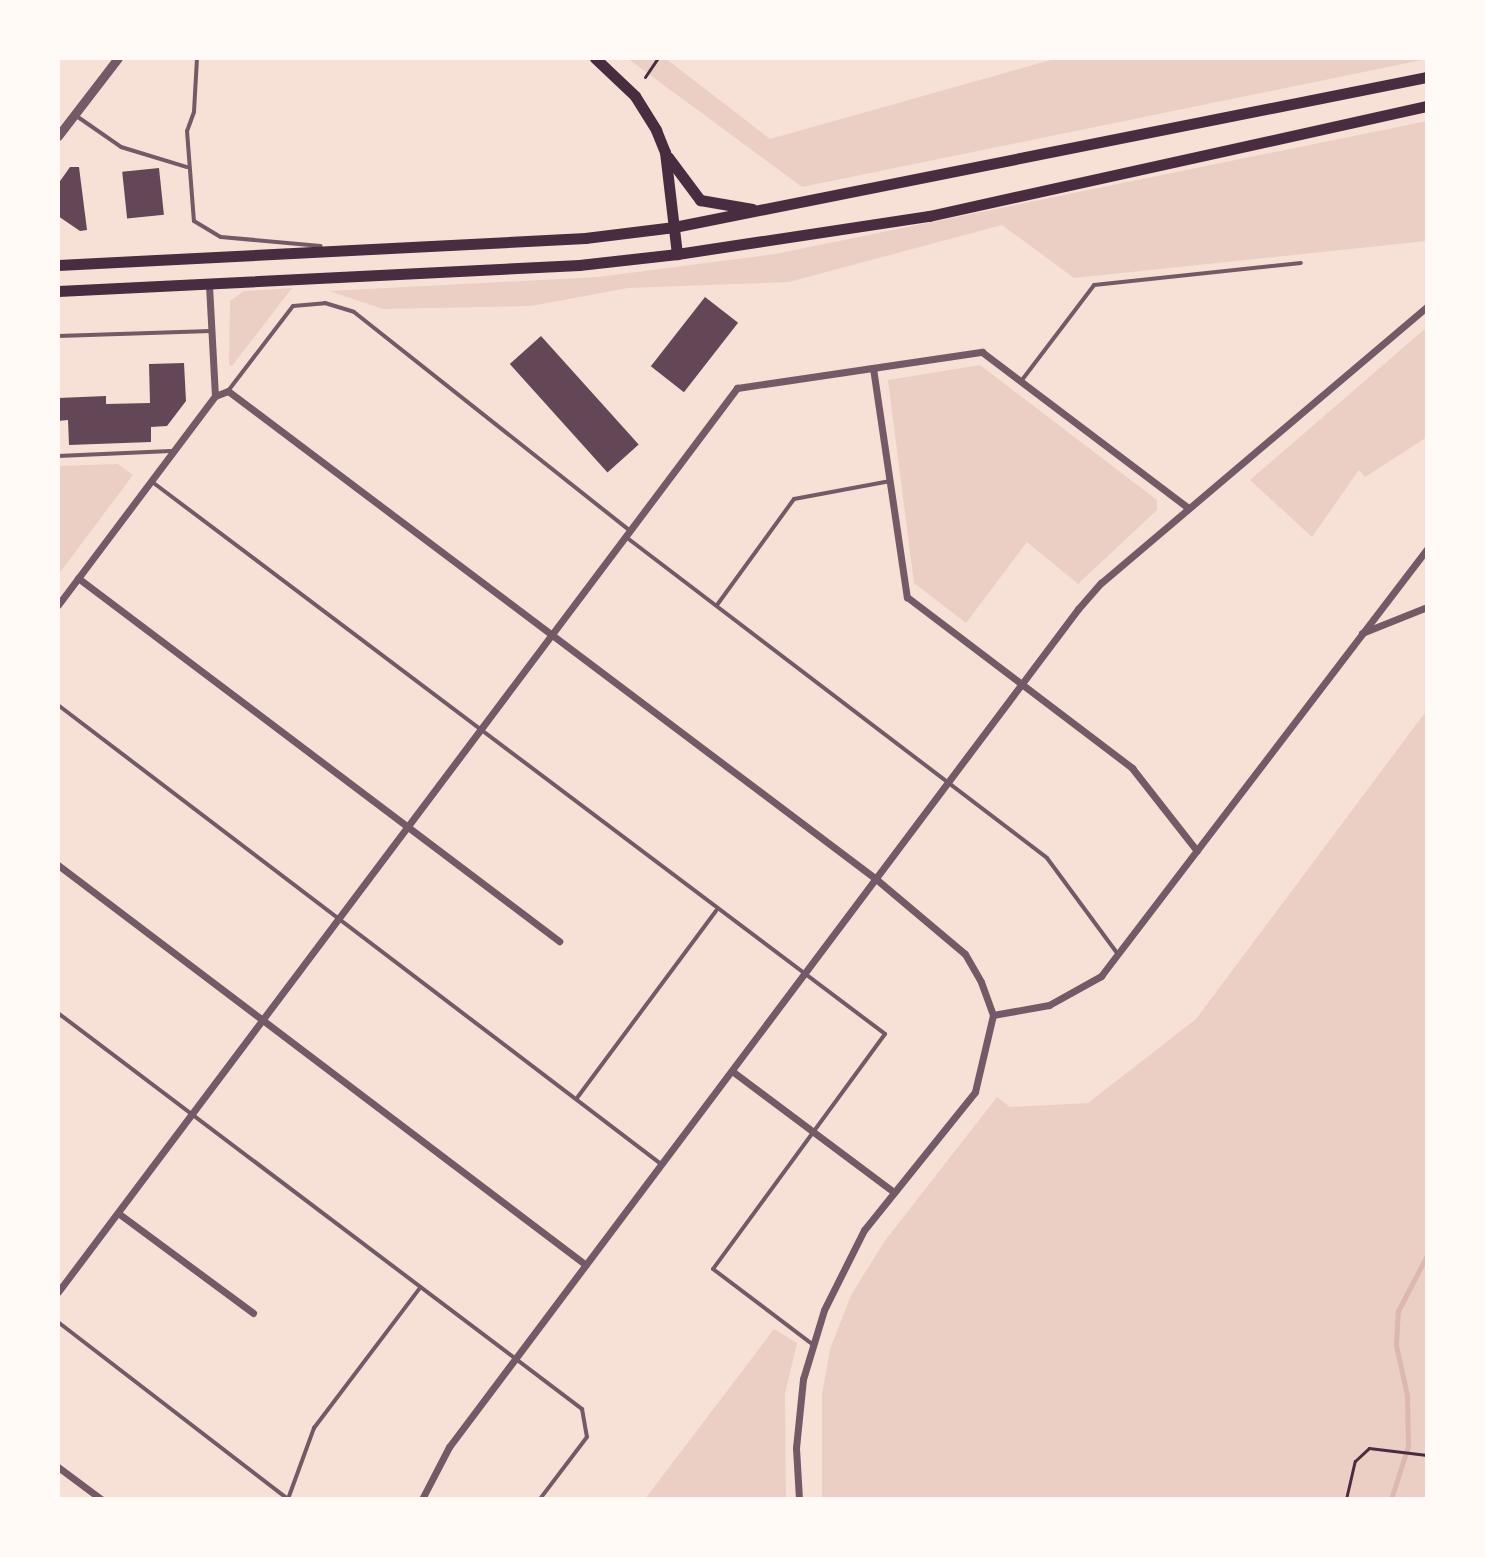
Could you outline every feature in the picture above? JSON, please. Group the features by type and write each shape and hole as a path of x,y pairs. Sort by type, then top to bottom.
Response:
{"main road":[{"path":"595,58 635,96 665,152 693,193 710,205 777,210"},
{"path":"58,265 585,238 674,227 777,210 1427,77"},
{"path":"58,291 579,265 677,254 929,216 1427,106"},
{"path":"665,152 677,254"}],"street":[{"path":"58,136 118,58"},
{"path":"209,284 215,396"},
{"path":"422,1499 449,1447 1101,583 1427,307"},
{"path":"58,1292 737,388 982,352 1188,508"},
{"path":"873,368 907,597 1132,768 1197,851"},
{"path":"58,605 215,396 228,391 876,879 965,954 993,1015 975,1092 864,1230 812,1344 796,1448 799,1499"},
{"path":"993,1015 1049,1005 1076,993 1118,955 1427,549"},
{"path":"78,578 559,941"},
{"path":"1360,634 1427,607"},
{"path":"58,865 586,1265"},
{"path":"732,1071 894,1192"},
{"path":"118,1213 253,1313"},
{"path":"58,1467 101,1499"}],"lane":[{"path":"197,58 187,167 190,214 221,237 272,238 345,251"},
{"path":"74,115 130,151 187,167"},
{"path":"1022,380 1094,285 1301,263"},
{"path":"228,391 293,306 325,303 354,312 717,605 1047,858 1118,955"},
{"path":"58,336 211,331"},
{"path":"58,456 174,451"},
{"path":"151,481 885,1034 713,1269 812,1344"},
{"path":"717,605 794,499 890,481"},
{"path":"58,705 661,1165"},
{"path":"577,1098 717,910"},
{"path":"58,1013 582,1409 587,1437 540,1499"},
{"path":"58,1322 288,1499 314,1428 421,1287"}],"path":[{"path":"645,77 658,58"},
{"path":"1346,1499 1361,1452 1383,1450 1427,1455"}],"shaded area":[{"path":"627,58 665,58 770,139 1058,58 1427,59 802,187"},
{"path":"1427,121 1427,241 1074,278 1002,225 789,282 628,288 531,306 383,309 329,291 598,277 775,254"},
{"path":"292,288 232,366 229,365 230,301 244,291"},
{"path":"1427,327 1427,437 1365,477 1359,470 1312,537 1250,480"},
{"path":"980,365 1157,500 1157,510 1078,584 1027,542 966,623 914,583 888,380"},
{"path":"118,464 133,475 58,575 58,466"},
{"path":"1427,710 1427,1499 822,1499 822,1395 830,1349 851,1295 884,1242 997,1097 1010,1107 1088,1103 1196,1019"},
{"path":"774,1329 797,1343 785,1394 786,1499 645,1499"}],"building":[{"path":"70,167 79,167 87,230 80,231 58,216 58,184"},
{"path":"159,168 164,215 127,219 122,172"},
{"path":"705,297 738,323 684,392 651,366"},
{"path":"541,336 639,444 607,473 510,364"},
{"path":"184,363 186,401 167,426 151,427 151,442 69,445 68,420 58,421 58,398 106,396 106,404 150,403 149,364"}],"waterway":[{"path":"1391,1499 1408,1446 1407,1395 1396,1345 1398,1311 1427,1255"}]}
